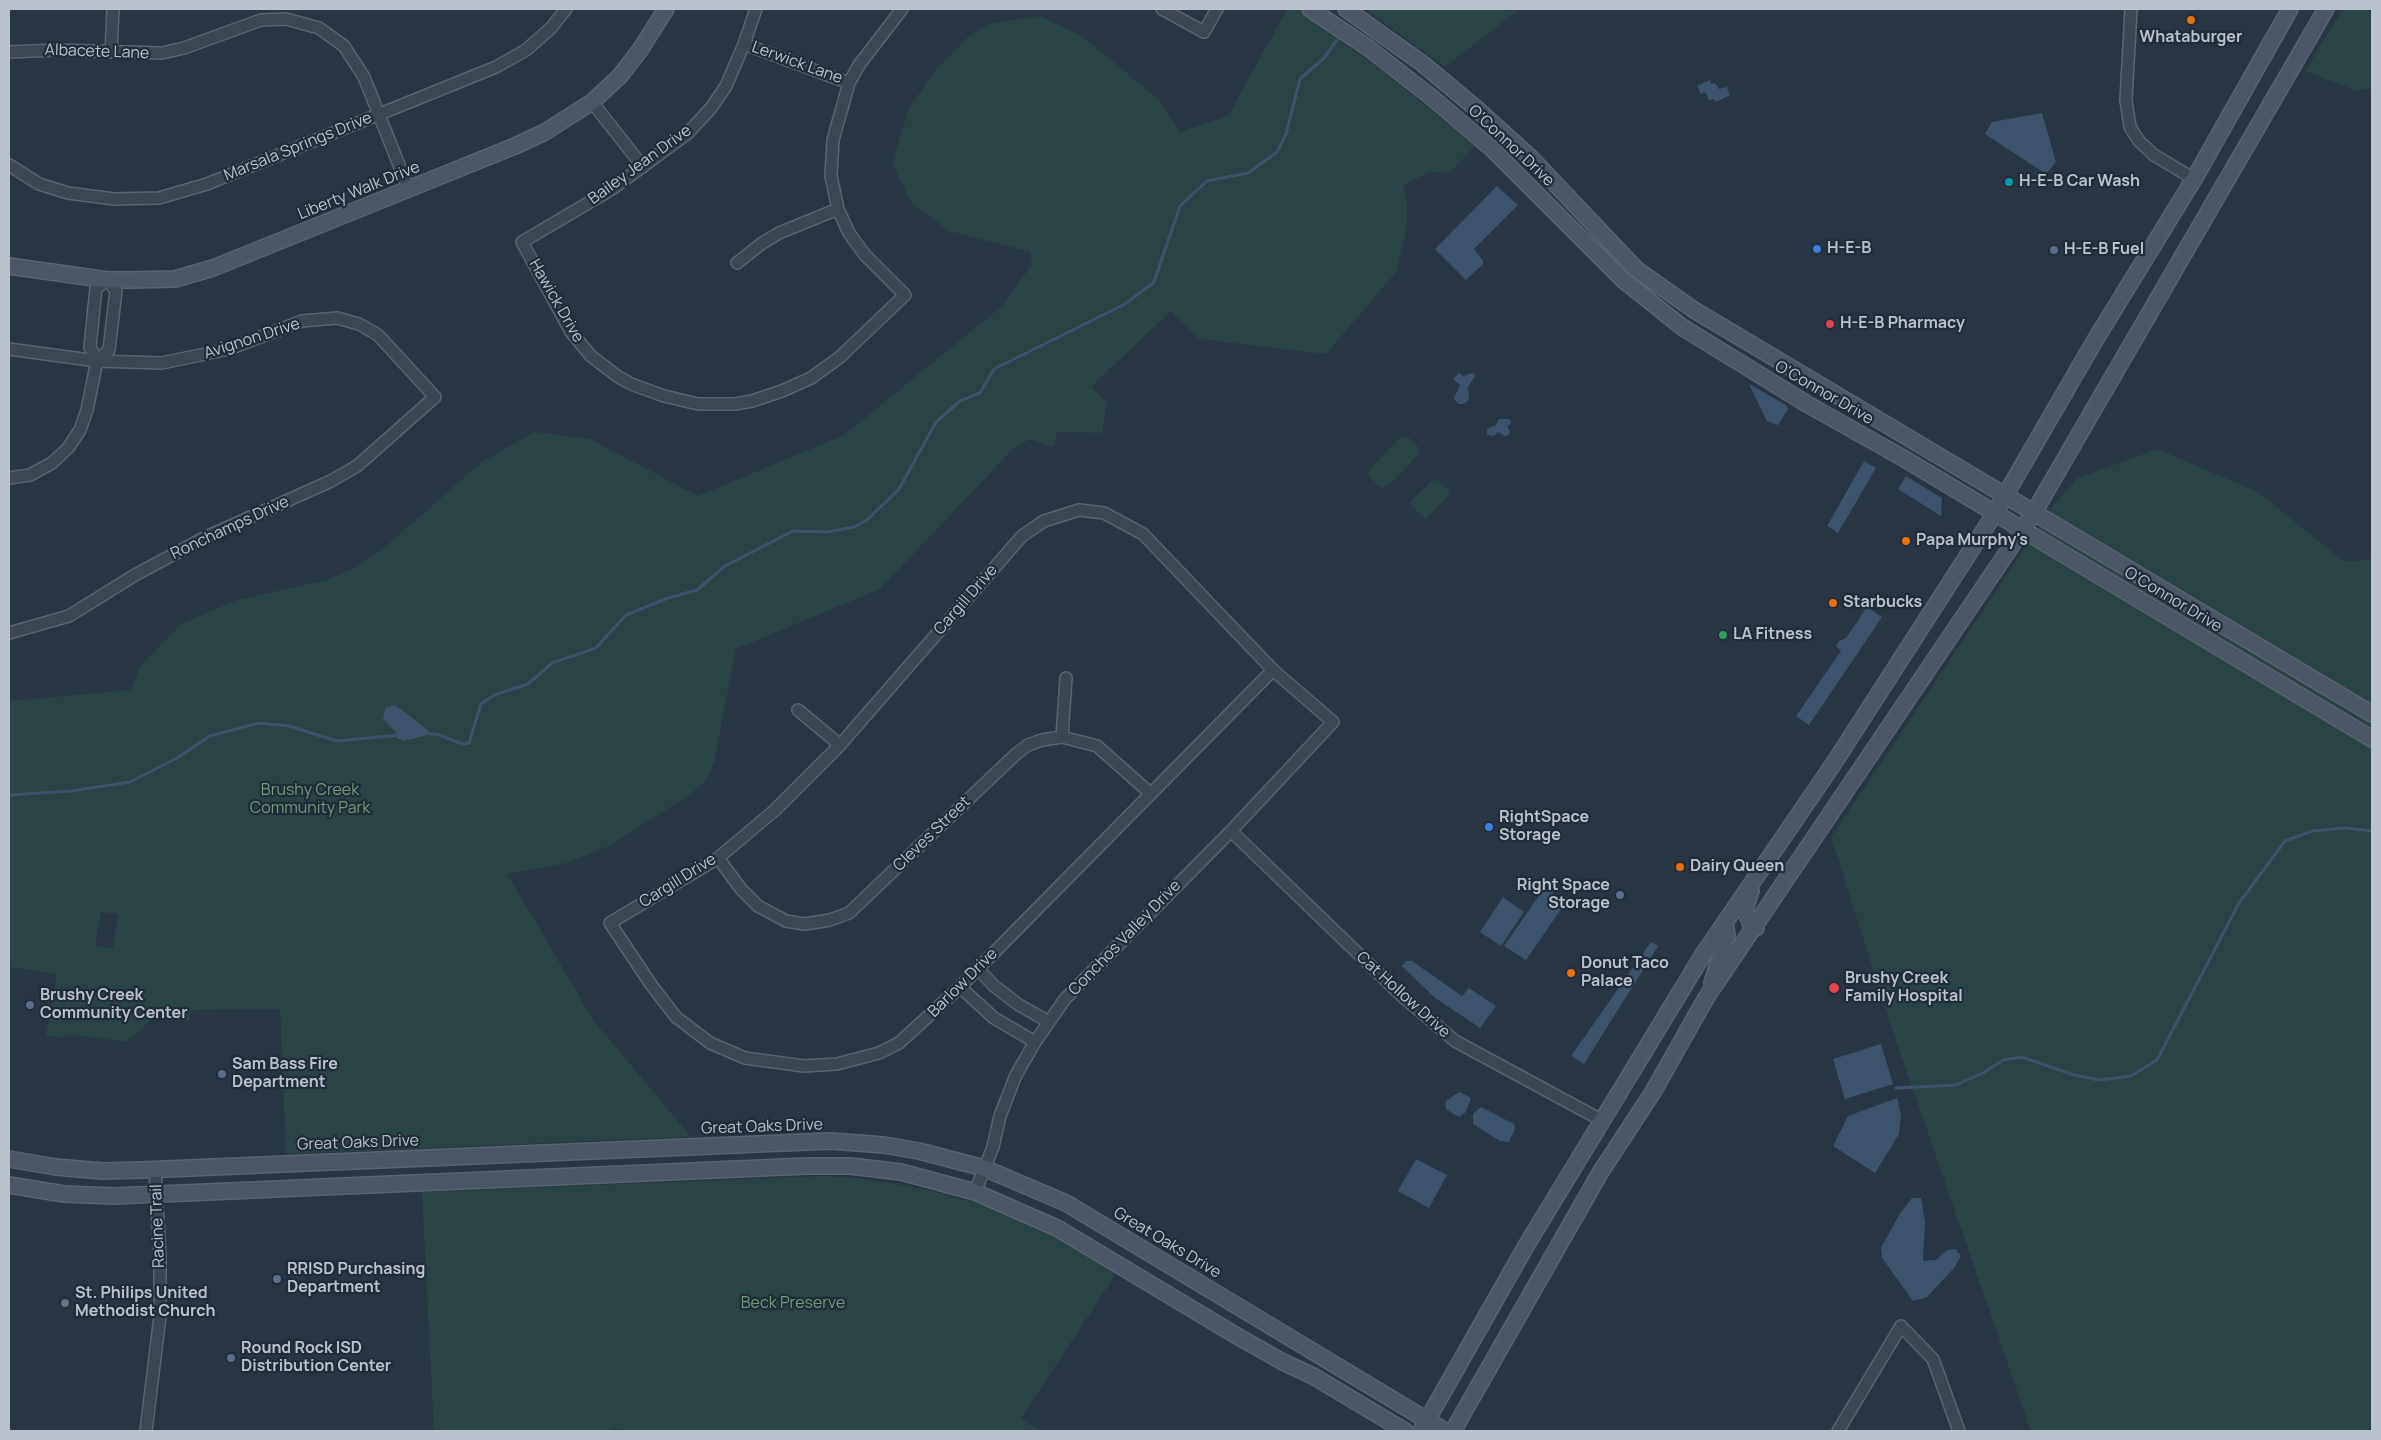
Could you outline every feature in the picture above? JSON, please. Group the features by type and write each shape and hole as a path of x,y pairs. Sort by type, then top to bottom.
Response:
{"main road":[{"name":"Liberty Walk Drive","path":"9,266 108,280 175,279 213,268 409,190 545,132 592,102 620,76 666,9"},
{"name":"O'Connor Drive","path":"1310,9 1363,44 1430,96 1490,148 1630,286 1690,333 1806,404 1995,513 2372,739"},
{"name":"O'Connor Drive","path":"1346,9 1423,64 1478,110 1531,158 1636,268 1722,329 2372,714"},
{"path":"1424,1426 1526,1246 1603,1121 1655,1031 1725,922 1832,766 1995,513 2194,179 2290,9"},
{"path":"1453,1431 1600,1173 1653,1092 1706,998 1756,928 1823,824 2033,514 2326,9"},
{"path":"1690,333 1725,346 1798,388 1812,389 1818,386"},
{"path":"1806,404 1819,398 1854,416 1885,425"},
{"path":"1753,882 1745,909 1751,925 1756,928"},
{"path":"1706,998 1727,935 1725,922"},
{"name":"Great Oaks Drive","path":"9,1159 56,1167 102,1171 830,1141 884,1145 920,1151 984,1168 1066,1203 1424,1426 1445,1431"},
{"path":"9,1185 64,1194 157,1195 807,1166 883,1169 975,1192 1057,1228 1237,1336 1283,1362 1313,1376 1405,1431"}],"street":[{"path":"111,52 113,9"},
{"name":"Marsala Springs Drive","path":"9,165 38,184 68,193 114,199 159,198 207,184 496,67 526,50 551,28 566,9"},
{"name":"Bailey Jean Drive","path":"522,242 612,189 681,138 711,108 734,70 756,9"},
{"path":"737,263 761,244 779,233 838,209 831,176 833,140 849,83 860,65 902,9"},
{"path":"1162,9 1204,32 1217,9"},
{"path":"2131,9 2126,100 2130,127 2138,141 2154,155 2194,179"},
{"name":"Albacete Lane","path":"9,52 55,50 162,53 184,48 260,20 286,19 319,28 344,46 364,77 409,190"},
{"name":"Lerwick Lane","path":"744,44 849,83"},
{"path":"592,102 643,166"},
{"name":"Hawick Drive","path":"522,242 571,332 591,356 617,376 631,384 664,396 698,404 735,404 752,401 782,391 811,378 840,358 904,295 859,248 849,233 838,209"},
{"path":"9,478 30,475 52,463 68,448 80,430 87,410 97,361 109,350 116,291 108,280 96,288 90,348 97,361"},
{"name":"Avignon Drive","path":"9,348 97,361 162,363 194,358 229,349 302,322 337,318 359,324 378,335 435,397"},
{"name":"Ronchamps Drive","path":"9,633 69,616 135,575 206,537 331,481 357,466 435,397"},
{"name":"Cargill Drive","path":"610,923 718,858 776,810 840,745 1022,536 1044,521 1079,510 1104,513 1143,534 1273,670 1333,722"},
{"name":"Barlow Drive","path":"610,923 652,986 676,1017 710,1043 745,1058 804,1066 837,1064 879,1053 899,1043 960,987 1273,670"},
{"path":"1062,737 1066,678"},
{"path":"798,710 840,745"},
{"name":"Conchos Valley Drive","path":"975,1192 993,1147 1000,1116 1016,1075 1035,1042 1065,999 1231,831 1333,722"},
{"name":"Cleves Street","path":"718,858 741,889 758,906 786,921 805,924 830,920 849,913 1016,754 1028,745 1042,740 1062,737 1097,746 1150,793"},
{"name":"Cat Hollow Drive","path":"1231,831 1385,979 1455,1041 1603,1121"},
{"path":"978,969 994,986 1019,1005 1049,1022"},
{"path":"960,987 994,1018 1035,1042"},
{"name":"Racine Trail","path":"146,1431 160,1316 160,1256 155,1170"},
{"path":"1838,1431 1901,1326 1934,1359 1959,1431"}],"green space":[{"name":"Brushy Creek Community Park","path":"1287,9 1297,9 1389,76 1475,146 1449,173 1429,172 1403,185 1407,205 1407,225 1397,271 1326,354 1199,339 1171,311 1091,387 1107,403 1102,433 1057,432 1053,447 1030,439 1014,448 880,589 736,649 714,763 706,780 691,794 609,846 567,863 507,874 594,1021 691,1137 286,1154 280,1009 192,1010 189,1021 166,1020 163,1010 126,1042 85,1036 66,1035 65,1038 46,1035 57,974 9,967 9,701 131,690 140,667 181,624 237,600 327,580 354,568 385,547 483,461 535,432 590,439 698,496 844,435 1002,306 1032,264 1030,252 949,231 911,202 892,164 909,108 935,71 968,37 988,24 1040,16 1083,37 1158,99 1180,132 1228,116","holes":["101,912 118,914 113,949 95,946"]},
{"path":"1365,9 1520,9 1445,67"},
{"path":"2343,9 2372,9 2372,88 2357,91 2305,71"},
{"path":"1401,437 1408,437 1419,448 1419,454 1387,487 1380,487 1369,476 1369,470"},
{"path":"2157,449 2258,492 2345,562 2372,559 2372,1431 2031,1431 1893,1032 1831,837 2052,507 2078,478"},
{"path":"1435,478 1451,493 1425,519 1409,503"},
{"name":"Beck Preserve","path":"824,1176 891,1183 936,1192 982,1205 1027,1222 1074,1247 1116,1274 1021,1418 1041,1431 619,1431 614,1428 612,1431 434,1431 422,1192"}],"water":[{"path":"1710,80 1711,84 1715,83 1719,89 1727,87 1730,95 1716,102 1714,99 1709,100 1705,92 1701,94 1697,86"},
{"path":"2042,113 2056,162 2046,174 1985,134 1992,122"},
{"path":"1497,186 1518,205 1474,249 1483,261 1483,264 1466,280 1435,249"},
{"path":"1459,373 1463,376 1473,373 1475,376 1468,387 1469,400 1463,404 1458,404 1454,398 1460,385 1453,379"},
{"path":"1749,384 1786,405 1788,409 1778,425 1767,421"},
{"path":"1499,419 1509,419 1512,422 1507,427 1510,431 1509,435 1505,436 1498,432 1494,436 1487,435 1487,429 1496,425"},
{"path":"1864,461 1876,468 1838,533 1827,526"},
{"path":"1906,476 1942,498 1941,516 1898,489"},
{"path":"1867,607 1882,617 1809,725 1796,716 1841,651 1836,646 1839,641 1846,638"},
{"path":"395,705 432,734 404,741 397,738 395,731 383,719 385,708"},
{"path":"1545,887 1566,902 1526,960 1504,946"},
{"path":"1503,897 1524,912 1501,946 1480,932"},
{"path":"1651,942 1658,946 1584,1064 1571,1056"},
{"path":"1406,961 1412,961 1462,996 1469,988 1496,1006 1480,1028 1434,997 1402,966"},
{"path":"1881,1044 1893,1084 1845,1099 1833,1059"},
{"path":"1459,1092 1471,1098 1466,1112 1459,1117 1447,1110 1445,1106 1446,1101"},
{"path":"1897,1098 1901,1114 1899,1134 1875,1173 1833,1146 1848,1116"},
{"path":"1481,1107 1514,1124 1515,1129 1509,1142 1500,1141 1473,1124 1473,1114"},
{"path":"1416,1159 1447,1175 1429,1208 1398,1191"},
{"path":"1912,1198 1921,1198 1925,1222 1923,1261 1936,1260 1947,1250 1956,1249 1961,1256 1954,1268 1927,1297 1913,1301 1882,1258 1881,1248 1899,1215"}],"waterway":[{"path":"429,734 437,734 462,744 469,743 481,704 494,695 528,684 552,663 596,648 626,615 668,598 697,590 725,566 793,531 828,532 854,527 867,520 899,489 936,422 960,401 980,393 994,369 1125,304 1154,282 1180,206 1207,181 1248,173 1277,152 1286,134 1300,79 1324,58 1337,40"},
{"path":"9,795 71,791 130,782 177,758 210,736 259,723 289,726 337,741 400,735"},
{"path":"1896,1088 1956,1085 1983,1073 2003,1060 2022,1057 2074,1075 2099,1080 2131,1076 2157,1060 2239,903 2285,841 2312,831 2345,828 2372,831"}],"place":[{"name":"Whataburger","path":"2191,20"},
{"name":"H-E-B Car Wash","path":"2009,182"},
{"name":"H-E-B","path":"1817,249"},
{"name":"H-E-B Fuel","path":"2054,250"},
{"name":"H-E-B Pharmacy","path":"1830,324"},
{"name":"Papa Murphy's","path":"1906,541"},
{"name":"Starbucks","path":"1833,603"},
{"name":"LA Fitness","path":"1723,635"},
{"name":"RightSpace Storage","path":"1489,827"},
{"name":"Dairy Queen","path":"1680,867"},
{"name":"Right Space Storage","path":"1620,895"},
{"name":"Donut Taco Palace","path":"1571,973"},
{"name":"Brushy Creek Family Hospital","path":"1834,988"},
{"name":"Brushy Creek Community Center","path":"30,1005"},
{"name":"Sam Bass Fire Department","path":"222,1074"},
{"name":"RRISD Purchasing Department","path":"277,1279"},
{"name":"St. Philips United Methodist Church","path":"65,1303"},
{"name":"Round Rock ISD Distribution Center","path":"231,1358"}]}
